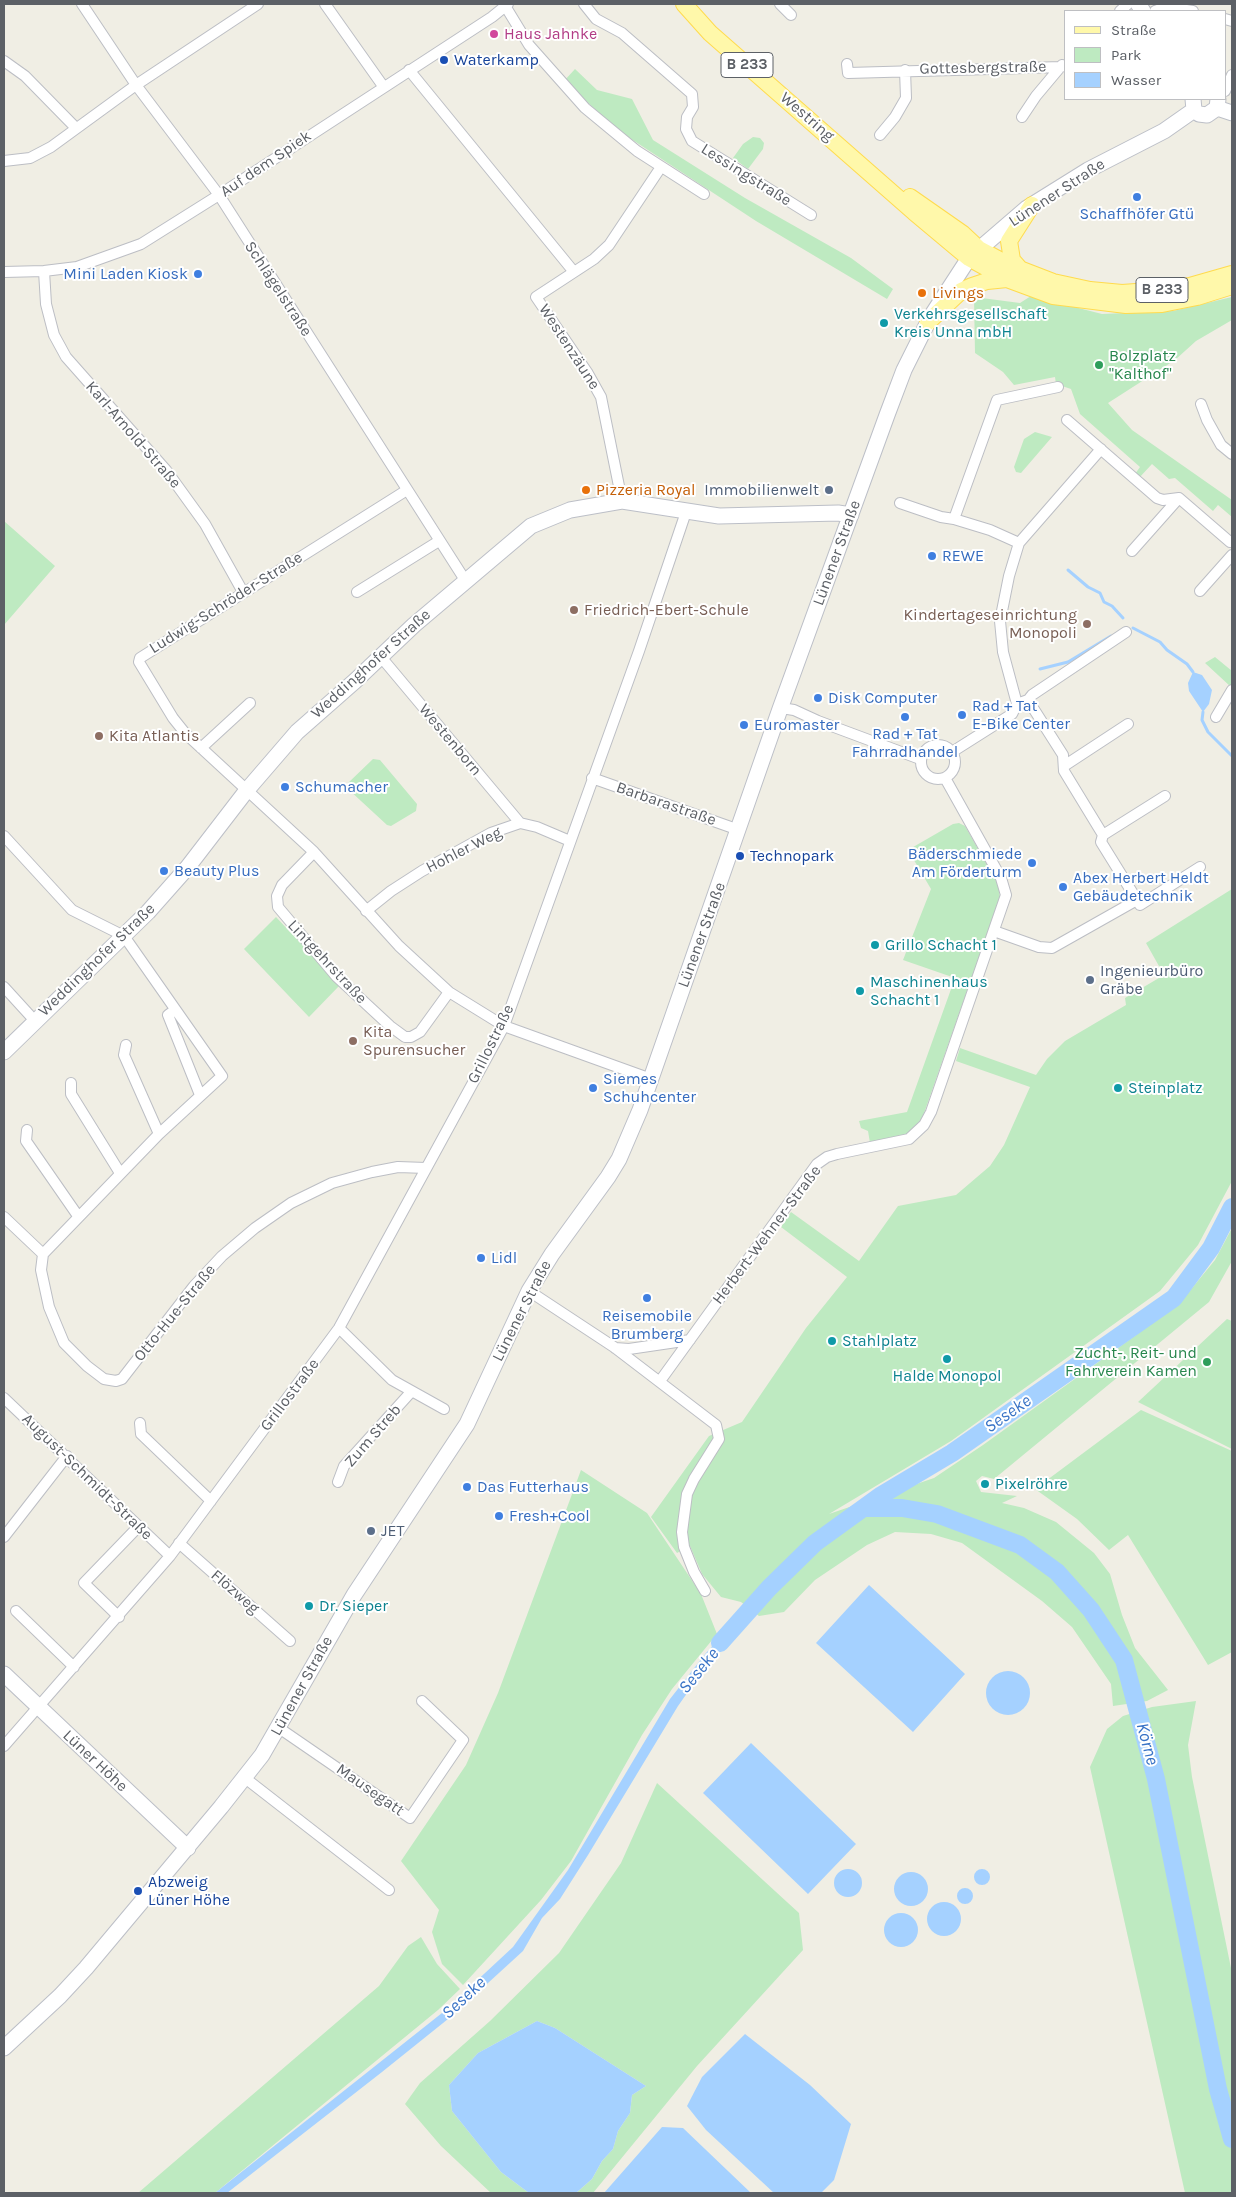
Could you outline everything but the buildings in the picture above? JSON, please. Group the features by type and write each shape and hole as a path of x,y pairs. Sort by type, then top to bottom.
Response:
{"main road":[{"name":"Westring","path":"684,4 710,33 866,168 974,253"},
{"name":"Lünener Straße","path":"4,2048 80,1975 245,1778 279,1728 354,1594 467,1424 529,1291 552,1254 616,1165 651,1079 850,515 904,370 928,322 974,253 1032,205 1088,170 1164,131 1197,108 1211,114 1222,101"},
{"path":"1222,101 1232,113"},
{"path":"928,322 961,291 1013,274 1009,241 1032,205"},
{"name":"B 233","path":"974,253 1053,296 1085,302 1126,305 1162,304 1197,297 1232,286"},
{"name":"B 233","path":"1013,274 1090,290 1122,293 1190,286 1232,274"},
{"name":"Weddinghofer Straße","path":"4,1052 124,936 187,868 247,790 297,732 465,580 531,526 570,510 622,501 719,516 838,513 850,515"},
{"name":"Lüner Höhe","path":"4,1674 188,1848"}],"street":[{"name":"Schlägelstraße","path":"82,4 136,84 219,195 465,580"},
{"path":"4,161 14,161 40,153 136,84 258,4"},
{"path":"325,4 383,86"},
{"name":"Lessingstraße","path":"584,4 596,19 622,33 692,94 693,107 686,117 686,129 692,141 811,215"},
{"path":"780,4 791,15"},
{"path":"505,5 529,45 556,78 585,108 616,136 704,194"},
{"name":"Auf dem Spiek","path":"4,272 44,272 77,267 140,244 219,195 505,5"},
{"path":"1158,10 1166,7 1187,10"},
{"path":"4,61 25,76 76,127"},
{"name":"Gottesbergstraße","path":"847,64 848,73 1063,65"},
{"path":"1022,117 1036,96 1063,65"},
{"path":"409,70 574,272"},
{"name":"Gottesbergstraße","path":"880,135 895,117 906,98 905,70"},
{"path":"1226,91 1232,75"},
{"name":"Westenzäune","path":"622,501 601,397 587,372 536,297 594,259 609,245 661,167"},
{"name":"Karl-Arnold-Straße","path":"44,272 46,304 58,345 66,357 166,470 204,524 243,592"},
{"path":"954,519 997,400 1058,387"},
{"path":"1202,404 1206,420 1221,445 1232,454"},
{"path":"1067,420 1157,498 1164,500 1179,498 1230,542 1232,541"},
{"path":"952,752 1012,714 1017,704 1003,652 1000,621 1009,576 1019,543 1101,449"},
{"name":"Ludwig-Schröder-Straße","path":"247,790 201,748 173,718 139,662 140,658 407,490"},
{"path":"1132,551 1179,498"},
{"path":"900,503 941,518 954,519 1019,543"},
{"name":"Grillostraße","path":"4,1746 119,1617 170,1556 339,1328 504,1026 636,659 686,512"},
{"path":"358,592 439,541"},
{"path":"1200,591 1232,554"},
{"path":"1017,704 1028,700 1032,695 1126,632"},
{"name":"Westenborn","path":"381,657 520,824"},
{"path":"1216,717 1232,690"},
{"path":"1028,700 1063,755 1064,771 1103,835"},
{"path":"201,748 250,703"},
{"path":"781,708 794,710 818,721 920,759"},
{"path":"1064,766 1128,724"},
{"path":"937,744 948,748 952,752 955,763 953,771 945,778 929,777 924,773 920,759 926,749 937,744"},
{"name":"Barbarastraße","path":"592,778 739,830"},
{"name":"Herbert-Wehner-Straße","path":"660,1381 817,1164 837,1154 909,1139 924,1125 931,1112 1005,902 1006,890 945,778"},
{"path":"247,790 314,852 399,946 449,992 504,1026 651,1079"},
{"path":"1165,796 1103,835 1101,842 1140,905 1200,867"},
{"name":"Hohler Weg","path":"366,911 391,891 460,849 491,833 520,824 536,827 570,841"},
{"path":"4,836 72,910 124,936 222,1076 159,1134 42,1254 4,1217"},
{"name":"Lintgehrstraße","path":"314,852 282,885 277,896 278,907 336,976 390,1026 405,1036 411,1037 420,1032 449,992"},
{"path":"994,931 1039,948 1052,948 1137,900"},
{"path":"4,987 35,1021"},
{"path":"175,1010 168,1015 200,1095"},
{"path":"126,1045 124,1055 159,1134"},
{"path":"71,1083 71,1094 120,1173"},
{"path":"27,1130 26,1141 78,1216"},
{"name":"Otto-Hue-Straße","path":"42,1254 42,1270 49,1307 64,1342 87,1366 104,1379 116,1381 122,1379 194,1286 219,1260 255,1228 290,1204 332,1183 398,1167 426,1168"},
{"path":"529,1291 660,1381 711,1419 719,1432 715,1447 694,1479 687,1494 683,1513 684,1547 694,1572 705,1591"},
{"name":"Zum Streb","path":"339,1328 392,1380 444,1409"},
{"path":"614,1348 629,1349 690,1340"},
{"name":"Zum Streb","path":"338,1482 344,1466 411,1392"},
{"name":"August-Schmidt-Straße","path":"4,1398 170,1556"},
{"path":"140,1423 141,1434 210,1501"},
{"path":"5,1532 67,1456"},
{"path":"119,1617 84,1584 139,1526"},
{"name":"Flözweg","path":"179,1543 290,1641"},
{"path":"16,1612 74,1667"},
{"name":"Mausegatt","path":"279,1728 410,1818 463,1740 422,1701"},
{"path":"245,1778 389,1890"}],"green space":[{"path":"575,69 597,90 632,99 653,140 745,198 851,258 893,289 887,299 756,221 619,131 564,81"},
{"path":"753,137 760,138 764,143 763,149 748,169 733,158 743,144"},
{"path":"1031,296 1102,314 1173,311 1232,297 1232,320 1196,341 1175,360 1108,403 1132,430 1232,500 1232,517 1218,505 1213,511 1175,478 1169,479 1152,464 1139,478 1135,474 1140,467 1080,414 1071,389 1056,384 1055,377 1014,385 1003,372 975,353 974,297 1020,303"},
{"path":"1035,432 1052,437 1021,473 1016,472 1014,467 1024,439"},
{"path":"4,521 55,566 4,625"},
{"path":"1215,657 1232,671 1231,687 1205,663"},
{"path":"373,759 380,760 417,804 416,811 391,826 387,825 348,789 348,783"},
{"path":"959,823 965,826 998,884 1000,897 922,1119 907,1134 897,1139 870,1143 868,1131 861,1128 859,1121 907,1112 955,978 903,960 931,889 908,850 953,824"},
{"path":"1232,889 1232,1181 1198,1245 1160,1291 951,1441 829,1514 934,1478 983,1445 1179,1304 1215,1260 1232,1228 1232,1261 1209,1302 994,1479 982,1476 976,1481 981,1492 1017,1496 1002,1503 1024,1508 1056,1522 1094,1553 1110,1574 1122,1615 1135,1648 1168,1690 1147,1701 1113,1706 1111,1684 1072,1627 1042,1601 962,1543 931,1534 895,1532 867,1545 815,1580 784,1612 759,1616 741,1602 721,1597 702,1574 690,1546 677,1553 651,1517 709,1436 742,1422 806,1328 847,1277 781,1227 791,1212 859,1261 898,1206 956,1195 990,1166 1004,1145 1030,1087 956,1061 960,1048 1036,1075 1047,1059 1065,1041 1126,1005 1125,998 1164,975 1146,943"},
{"path":"276,917 340,985 309,1017 244,949"},
{"name":"Zucht-, Reit- und Fahrverein Kamen","path":"1227,1319 1232,1321 1232,1449 1138,1402"},
{"path":"1141,1410 1232,1451 1232,1652 1208,1665 1128,1535 1109,1550 1077,1519 1035,1489"},
{"path":"581,1470 647,1513 701,1594 717,1634 672,1689 642,1735 571,1861 541,1900 463,1985 442,1964 432,1932 439,1910 401,1861 466,1765 498,1693"},
{"path":"1196,1701 1188,1745 1192,1777 1232,1973 1232,2193 1185,2193 1090,1767 1107,1729 1123,1716 1152,1707"},
{"path":"657,1783 799,1913 803,1950 697,2066 593,2193 576,2193 592,2179 602,2161 613,2149 618,2131 630,2113 632,2095 646,2086 555,2028 537,2021 478,2053 449,2085 452,2111 501,2172 529,2193 491,2193 441,2146 405,2104 420,2083 490,2021 559,1953 621,1863"},
{"path":"421,1937 437,1964 460,1989 438,2010 215,2193 138,2193 379,1986 408,1946"}],"water":[{"path":"1193,672 1202,675 1212,690 1209,704 1203,712 1189,691 1188,683"},
{"path":"869,1585 965,1674 913,1732 816,1643"},
{"path":"733,1625 739,1630 719,1648 678,1706 588,1855 560,1899 542,1918 523,1951 453,2015 382,2072 227,2193 215,2193 442,2013 513,1947 568,1870 670,1699 706,1653"},
{"path":"1008,1671 1020,1675 1026,1681 1030,1693 1026,1705 1020,1711 1008,1715 996,1711 990,1705 986,1693 990,1681 996,1675"},
{"path":"751,1743 856,1844 808,1894 703,1793"},
{"path":"848,1869 858,1873 862,1883 858,1893 848,1897 838,1893 834,1883 838,1873"},
{"path":"982,1869 990,1877 982,1885 974,1877"},
{"path":"911,1872 918,1873 923,1877 927,1882 927,1896 923,1901 918,1905 911,1906 904,1905 899,1901 895,1896 894,1889 895,1882 899,1877 904,1873"},
{"path":"965,1888 971,1890 973,1896 971,1902 965,1904 959,1902 957,1896 959,1890"},
{"path":"944,1902 951,1903 956,1907 960,1912 960,1926 956,1931 951,1935 944,1936 937,1935 932,1931 928,1926 927,1919 928,1912 932,1907 937,1903"},
{"path":"901,1913 908,1914 913,1918 917,1923 917,1937 913,1942 908,1946 901,1947 894,1946 889,1942 885,1937 884,1930 885,1923 889,1918 894,1914"},
{"path":"537,2021 555,2028 646,2086 632,2095 630,2113 618,2131 613,2149 602,2161 592,2179 576,2193 529,2193 501,2172 452,2111 449,2085 478,2053"},
{"path":"745,2034 810,2085 851,2124 834,2180 821,2193 774,2193 706,2130 687,2106 702,2077"},
{"path":"662,2127 683,2128 751,2193 604,2193"}],"waterway":[{"path":"1068,570 1088,587 1100,593 1104,602 1112,606 1123,618"},
{"path":"1133,628 1160,642 1167,650 1187,664 1193,672"},
{"path":"1040,669 1068,662 1111,636"},
{"path":"1203,712 1202,720 1208,732 1232,756"},
{"name":"Seseke","path":"720,1643 769,1588 815,1543 880,1496 952,1453 1174,1298 1211,1248 1232,1207"},
{"name":"Körne","path":"865,1508 902,1508 937,1514 1020,1545 1057,1572 1091,1610 1124,1660 1156,1779 1218,2089 1232,2139"}],"place":[{"name":"Haus Jahnke","path":"494,34"},
{"name":"Waterkamp","path":"444,60"},
{"name":"Schaffhöfer Gtü","path":"1137,197"},
{"name":"Mini Laden Kiosk","path":"198,274"},
{"name":"Livings","path":"922,293"},
{"name":"Verkehrsgesellschaft Kreis Unna mbH","path":"884,323"},
{"name":"Bolzplatz \"Kalthof\"","path":"1099,365"},
{"name":"Pizzeria Royal","path":"586,490"},
{"name":"Immobilienwelt","path":"829,490"},
{"name":"REWE","path":"932,556"},
{"name":"Friedrich-Ebert-Schule","path":"574,610"},
{"name":"Kindertageseinrichtung Monopoli","path":"1087,624"},
{"name":"Disk Computer","path":"818,698"},
{"name":"Rad + Tat E-Bike Center","path":"962,715"},
{"name":"Rad + Tat Fahrradhandel","path":"905,717"},
{"name":"Euromaster","path":"744,725"},
{"name":"Kita Atlantis","path":"99,736"},
{"name":"Schumacher","path":"285,787"},
{"name":"Technopark","path":"740,856"},
{"name":"Bäderschmiede Am Förderturm","path":"1032,863"},
{"name":"Beauty Plus","path":"164,871"},
{"name":"Abex Herbert Heldt Gebäudetechnik","path":"1063,887"},
{"name":"Grillo Schacht 1","path":"875,945"},
{"name":"Ingenieurbüro Gräbe","path":"1090,980"},
{"name":"Maschinenhaus Schacht 1","path":"860,991"},
{"name":"Kita Spurensucher","path":"353,1041"},
{"name":"Siemes Schuhcenter","path":"593,1088"},
{"name":"Steinplatz","path":"1118,1088"},
{"name":"Lidl","path":"481,1258"},
{"name":"Reisemobile Brumberg","path":"647,1298"},
{"name":"Stahlplatz","path":"832,1341"},
{"name":"Halde Monopol","path":"947,1359"},
{"name":"Zucht-, Reit- und Fahrverein Kamen","path":"1207,1362"},
{"name":"Pixelröhre","path":"985,1484"},
{"name":"Das Futterhaus","path":"467,1487"},
{"name":"Fresh+Cool","path":"499,1516"},
{"name":"JET","path":"371,1531"},
{"name":"Dr. Sieper","path":"309,1606"},
{"name":"Abzweig Lüner Höhe","path":"138,1891"}]}
